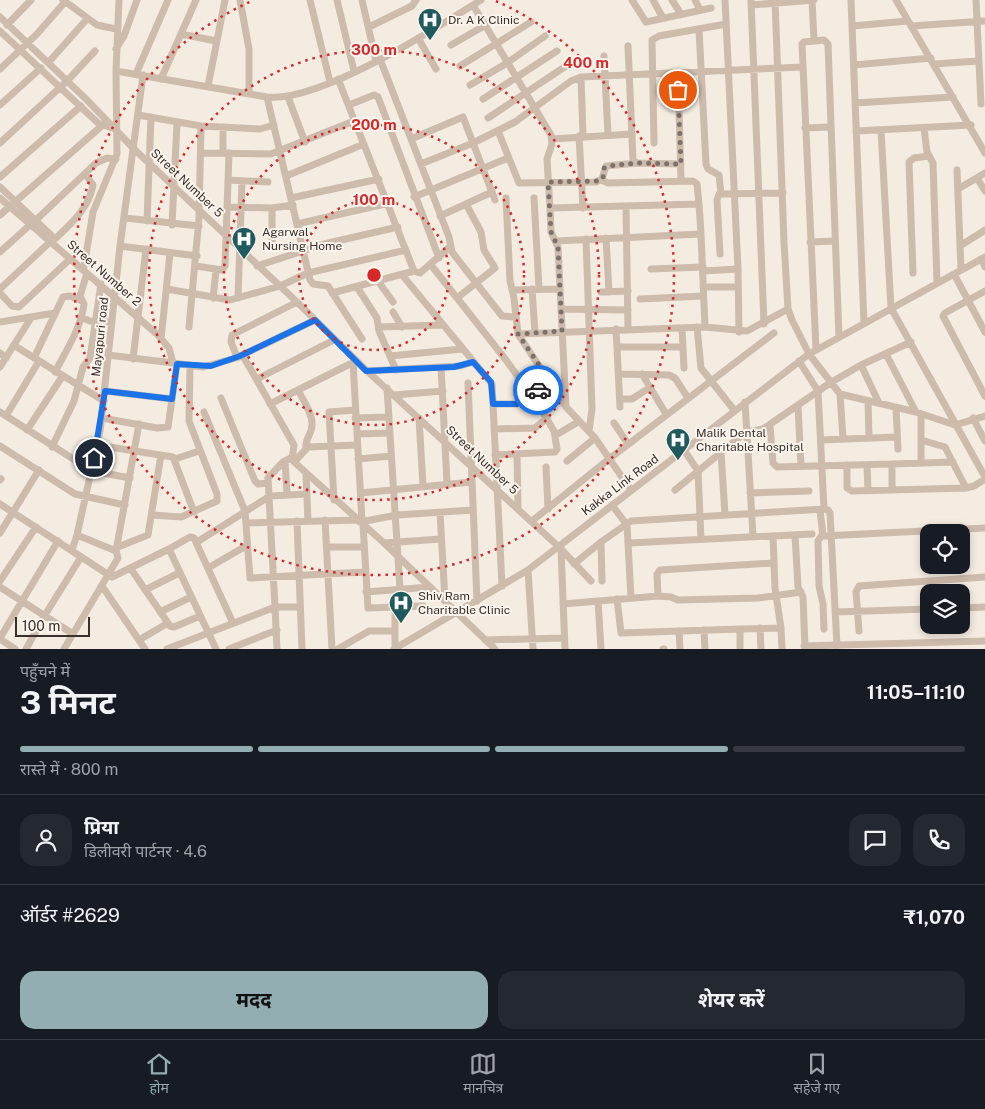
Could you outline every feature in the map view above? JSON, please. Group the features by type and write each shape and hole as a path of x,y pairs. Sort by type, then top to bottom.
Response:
{"street":[{"path":"7,25 31,0"},
{"path":"55,372 70,344 84,307 80,290 86,270 93,212 116,159 114,130 116,29 119,0"},
{"path":"116,48 124,36 137,0"},
{"name":"Mayapuri road","path":"72,550 86,498 102,418 120,246 135,150 139,75 168,0"},
{"path":"161,79 196,0"},
{"path":"208,86 225,0"},
{"path":"240,0 248,49 248,94"},
{"path":"310,0 330,82"},
{"path":"337,0 354,72"},
{"path":"362,0 378,60 421,164 452,252 503,318 516,317"},
{"path":"369,27 412,6 416,0"},
{"path":"116,71 266,97 288,97 338,79 378,60 481,0"},
{"path":"632,0 644,21 711,8"},
{"path":"653,0 663,18"},
{"path":"672,0 681,14"},
{"path":"695,0 700,10"},
{"path":"725,0 738,269 739,332"},
{"path":"764,324 752,70 751,2 813,0 814,40"},
{"path":"851,0 864,323"},
{"path":"896,0 971,125 985,153"},
{"path":"976,0 980,104"},
{"path":"0,69 26,42 36,36 68,2 87,19 104,28 116,29"},
{"path":"776,2 788,310 830,383 840,394 918,413 955,425 973,418 985,416"},
{"path":"473,5 552,139 547,159 548,182 551,232 556,241 562,309 566,407"},
{"path":"0,17 67,81 104,123"},
{"path":"48,63 87,19"},
{"path":"852,26 985,21"},
{"path":"460,66 531,22"},
{"path":"654,143 651,48 654,38 726,24"},
{"path":"451,45 484,26"},
{"path":"699,29 703,72 706,164 708,169 719,174 721,194 717,200 720,254"},
{"path":"0,31 81,106 114,130"},
{"path":"181,34 216,41"},
{"path":"470,85 507,63 545,36"},
{"path":"418,38 436,69"},
{"path":"812,352 810,242 802,43 814,40 826,40 828,44 839,337"},
{"path":"628,46 633,160 637,163"},
{"path":"483,99 557,50"},
{"path":"0,143 61,87 95,51"},
{"path":"604,56 608,135"},
{"path":"854,65 978,61"},
{"path":"488,118 569,64"},
{"path":"421,164 473,144 498,131 535,109 571,81 581,77 728,72 803,67"},
{"path":"0,105 41,68"},
{"path":"678,74 681,180"},
{"path":"581,77 581,182 583,208"},
{"path":"338,79 414,271"},
{"path":"349,105 372,96 379,97 392,92"},
{"path":"266,97 311,282 326,286 362,339"},
{"path":"288,97 305,142"},
{"path":"379,97 414,197 439,258"},
{"path":"855,103 954,97"},
{"path":"0,177 81,106"},
{"path":"138,115 177,124 200,126 260,129 274,125"},
{"path":"147,221 151,165 151,117"},
{"path":"411,139 462,117 496,200"},
{"path":"201,152 272,154 354,121"},
{"path":"0,215 104,123"},
{"path":"172,225 177,124"},
{"path":"856,131 971,125"},
{"path":"189,327 194,294 199,226 200,126"},
{"path":"196,266 216,271 222,270 224,266 228,180 223,127"},
{"path":"805,128 830,127"},
{"path":"924,128 926,152 933,163 937,282"},
{"name":"Street Number 5","path":"114,130 297,302 354,362 387,388 471,464 560,548 591,581"},
{"path":"846,466 848,490 966,488 974,486 985,478 891,308 881,130"},
{"path":"498,131 517,182 581,182 601,180 608,183 681,180 696,183 699,204 704,296 699,362 711,382 734,410"},
{"path":"552,139 632,134"},
{"path":"286,176 364,144"},
{"path":"913,273 909,162 914,158 929,156"},
{"path":"414,197 508,158"},
{"path":"0,252 100,160 116,159"},
{"path":"601,180 606,166 637,163 681,164"},
{"path":"957,170 961,270"},
{"path":"958,189 985,173"},
{"path":"0,289 80,216 93,185 85,174"},
{"path":"977,178 985,191"},
{"path":"227,207 272,208 379,179"},
{"path":"228,180 268,182"},
{"path":"238,298 242,181"},
{"path":"0,187 34,222"},
{"path":"440,216 492,192"},
{"path":"721,194 783,193"},
{"name":"Street Number 2","path":"0,198 34,222 70,259 86,270 160,339 182,365"},
{"path":"506,198 510,281 518,334 566,407 595,438 631,490"},
{"path":"534,198 535,333"},
{"path":"297,224 389,204"},
{"path":"457,298 493,271 494,266 484,250 481,232 466,204"},
{"path":"550,208 699,204"},
{"path":"626,207 628,329"},
{"path":"272,208 272,244"},
{"path":"124,218 172,225 199,226"},
{"path":"257,266 302,250 398,227"},
{"path":"960,246 985,230"},
{"path":"556,241 701,234"},
{"path":"606,238 605,292 628,291"},
{"path":"586,239 592,409 589,431"},
{"path":"53,240 86,270"},
{"path":"810,242 836,241"},
{"path":"120,246 196,256"},
{"path":"332,293 403,276 414,271 420,273 451,246"},
{"path":"133,358 146,249"},
{"path":"167,290 226,300 238,298 280,286 308,273 406,250"},
{"path":"160,339 170,253"},
{"path":"983,258 985,267"},
{"name":"Kakka Link Road","path":"395,649 458,613 560,548 744,402 812,352 983,258"},
{"path":"0,293 12,306 19,307 70,259"},
{"path":"431,265 531,395 556,435 557,449 555,452 495,455"},
{"path":"651,269 738,269"},
{"path":"213,298 216,271"},
{"path":"954,274 985,332"},
{"path":"403,276 491,382 502,586"},
{"path":"378,281 393,302"},
{"path":"52,447 71,409 83,367 90,358 97,321 100,284"},
{"path":"357,287 376,314 379,327 396,370"},
{"path":"703,288 738,287"},
{"path":"512,290 560,289"},
{"path":"985,291 944,313 944,317 985,396"},
{"path":"82,301 66,296 62,299 36,360 3,414 92,471 130,478"},
{"path":"640,299 704,296"},
{"path":"287,494 290,460 294,445 245,358 238,356 231,342 232,335 297,302"},
{"path":"562,309 628,310"},
{"path":"518,334 701,327 739,332 753,330 788,310"},
{"path":"393,312 402,328"},
{"path":"0,322 55,313"},
{"path":"80,317 112,322"},
{"path":"0,367 31,318"},
{"path":"108,355 182,365 211,366 238,356 315,320"},
{"path":"379,327 402,328 442,325"},
{"path":"682,328 684,368"},
{"path":"616,329 620,403 632,399 649,388"},
{"path":"532,522 666,414 774,333"},
{"path":"257,379 334,340"},
{"path":"675,490 746,432 758,432 830,383 861,365 911,342"},
{"path":"15,346 62,377 104,401"},
{"path":"617,347 683,347"},
{"path":"390,356 462,349"},
{"path":"0,353 6,358"},
{"path":"886,354 918,413 921,462"},
{"path":"799,361 818,391 822,466 822,535 818,541 819,586 823,601 824,629"},
{"path":"270,404 354,362 361,522 369,609 423,606"},
{"path":"366,371 460,366 473,362"},
{"path":"102,418 163,428 168,427 172,399 182,365"},
{"path":"152,515 174,518 194,512 218,498 189,421 182,365"},
{"path":"861,365 879,403"},
{"path":"441,367 447,483"},
{"path":"619,374 673,376 688,398"},
{"path":"642,374 666,414"},
{"path":"27,430 62,377"},
{"path":"493,404 517,404 550,381"},
{"path":"468,383 477,601"},
{"path":"387,388 389,433 397,516 400,589"},
{"path":"298,390 312,421 312,428 306,439 306,448"},
{"path":"105,391 172,399"},
{"path":"394,395 443,391"},
{"path":"840,394 843,438"},
{"path":"221,398 255,481 258,484 268,483"},
{"path":"868,401 870,437"},
{"path":"744,402 753,536"},
{"path":"798,406 801,466"},
{"path":"896,408 898,449"},
{"path":"334,500 329,411 355,410"},
{"path":"204,412 244,511 250,578 365,572"},
{"path":"355,418 388,417"},
{"path":"419,418 422,486"},
{"path":"494,429 535,428 547,418"},
{"path":"973,418 985,441"},
{"path":"556,435 578,422"},
{"path":"614,422 628,444"},
{"path":"64,649 118,558 117,549 139,424"},
{"path":"770,425 774,465 777,467 953,462"},
{"path":"357,434 389,433"},
{"path":"820,440 897,437"},
{"path":"567,461 595,438"},
{"path":"921,440 945,447 966,488"},
{"path":"97,445 161,455 174,459 199,451"},
{"path":"277,649 269,475 306,448 358,445"},
{"path":"0,446 67,489 86,498 125,506"},
{"path":"684,450 698,471 701,539"},
{"path":"722,452 725,515"},
{"path":"517,454 518,508"},
{"path":"77,535 117,549 148,535 161,455"},
{"path":"358,458 391,456"},
{"path":"174,459 194,512"},
{"path":"290,460 384,543 491,646 532,638 564,638"},
{"path":"892,464 892,489"},
{"path":"867,465 868,490"},
{"path":"546,467 548,509"},
{"path":"0,533 39,470"},
{"path":"306,474 308,521"},
{"path":"361,493 394,488 471,482"},
{"path":"750,493 809,491"},
{"path":"197,542 270,496 306,494"},
{"path":"0,504 109,575 115,577 190,537 194,538 233,623"},
{"path":"612,505 626,522 629,543 631,598"},
{"path":"574,564 626,522 822,509 830,512 837,646"},
{"path":"246,523 325,520 361,522 397,516 473,510"},
{"path":"440,513 445,600"},
{"path":"325,520 332,649"},
{"path":"297,522 302,649"},
{"path":"36,527 0,586 73,634"},
{"path":"822,535 985,528"},
{"path":"629,543 812,534"},
{"path":"794,535 805,648 985,641"},
{"path":"773,536 776,594 782,649"},
{"path":"384,543 441,539"},
{"path":"16,649 0,639 58,541"},
{"path":"601,542 602,581"},
{"path":"208,568 246,546"},
{"path":"327,547 364,547"},
{"path":"560,548 564,649"},
{"path":"169,549 216,649"},
{"path":"26,649 44,615 81,557"},
{"path":"658,596 657,574 660,570 774,564"},
{"path":"131,569 168,623 174,627 200,616"},
{"path":"528,570 533,649"},
{"path":"145,590 180,573"},
{"path":"859,631 856,592 862,585 985,577"},
{"path":"102,586 145,649"},
{"path":"366,592 430,586"},
{"path":"563,604 658,596 669,596 678,600 758,598 801,592"},
{"path":"160,612 191,597"},
{"path":"617,599 621,633 781,628"},
{"path":"598,601 601,649"},
{"path":"167,649 275,607 300,607"},
{"path":"970,608 985,607"},
{"path":"394,608 395,649"},
{"path":"835,612 920,609"},
{"path":"139,640 168,623"},
{"path":"760,628 761,649"},
{"path":"740,629 740,649"},
{"path":"229,649 276,630"},
{"path":"704,630 705,649"},
{"path":"338,649 369,631 395,631"},
{"path":"679,631 680,649"}],"way so far":[{"path":"538,390 550,381 518,334 562,331 558,247 551,232 548,182 599,181 603,178 604,168 608,166 637,163 681,164 678,90"}],"place":[{"name":"Dr. A K Clinic","path":"430,41"},
{"name":"Agarwal Nursing Home","path":"244,260"},
{"name":"Malik Dental Charitable Hospital","path":"678,461"},
{"name":"Shiv Ram Charitable Clinic","path":"401,624"}],"route":[{"path":"94,458 100,431 105,391 172,399 177,364 211,366 240,356 315,320 366,371 454,367 473,362 492,384 493,404 517,404 538,390"}]}
